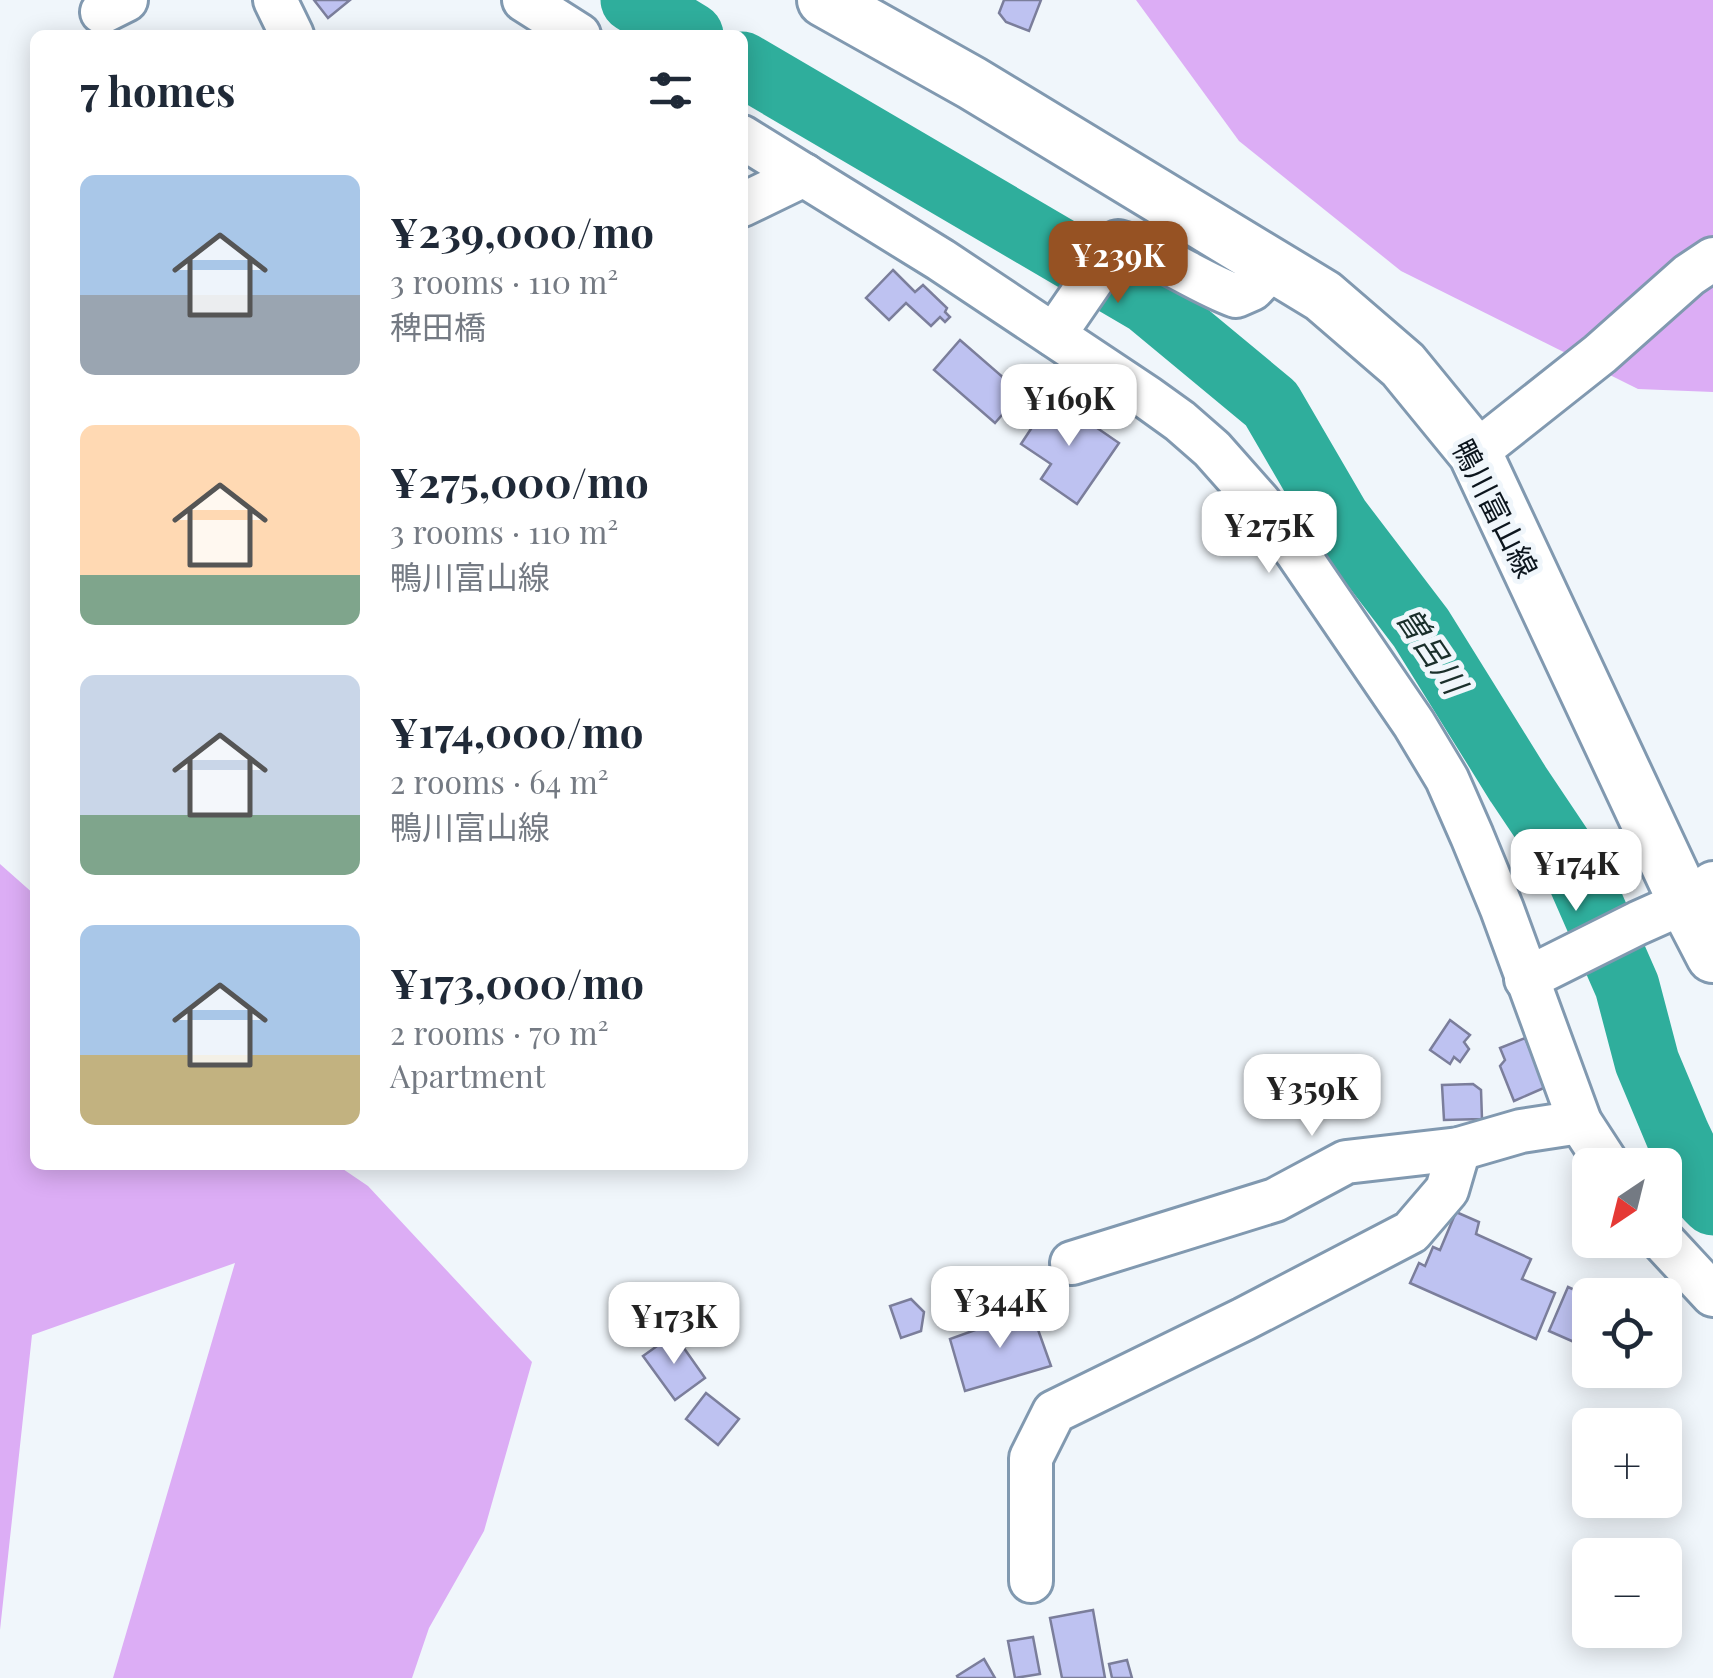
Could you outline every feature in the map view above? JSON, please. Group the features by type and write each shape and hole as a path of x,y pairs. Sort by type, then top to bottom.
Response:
{"main road":[{"name":"鴨川富山線","path":"824,0 972,83 1323,296 1403,366 1474,453 1699,893 1713,956"}],"street":[{"path":"276,0 290,30"},
{"path":"524,0 572,30"},
{"path":"748,141 941,260 1060,327 1212,449 1258,502 1296,551 1447,779 1502,910 1536,974 1580,1122 1597,1148"},
{"path":"748,203 804,176"},
{"path":"1060,327 1118,242 1236,296 1252,289 1273,266"},
{"path":"1474,453 1713,259"},
{"path":"1536,974 1699,893"},
{"path":"1072,1263 1274,1200 1346,1162 1460,1149 1521,1132 1580,1122"},
{"path":"1031,1581 1031,1458 1054,1412 1410,1232 1447,1190 1460,1149"},
{"path":"1679,1258 1713,1295"}],"shaded area":[{"path":"1136,0 1713,0 1713,392 1638,389 1401,271 1239,141"},
{"path":"0,864 30,891 30,1170 344,1170 368,1186 532,1362 484,1531 429,1628 412,1678 113,1678 235,1263 32,1335 0,1630"}],"building":[{"path":"314,0 350,0 328,18"},
{"path":"1004,0 1041,0 1029,31 1006,22 999,13"},
{"path":"893,270 915,292 923,285 947,308 945,312 950,317 945,322 940,317 931,326 906,303 889,320 866,298"},
{"path":"960,340 1021,393 995,423 934,370"},
{"path":"1052,397 1119,443 1077,504 1041,479 1051,464 1021,444"},
{"path":"1450,1020 1470,1035 1464,1042 1469,1049 1460,1062 1454,1057 1450,1064 1430,1050"},
{"path":"1525,1038 1546,1087 1514,1101 1500,1066 1505,1060 1500,1048"},
{"path":"1473,1084 1481,1090 1482,1119 1444,1120 1442,1085"},
{"path":"1456,1212 1479,1222 1476,1234 1531,1259 1522,1279 1555,1293 1536,1339 1410,1283 1419,1263 1425,1266 1433,1247 1440,1250"},
{"path":"1568,1287 1572,1289 1572,1341 1549,1331"},
{"path":"911,1299 924,1312 921,1331 901,1338 890,1306"},
{"path":"1031,1310 1051,1366 965,1391 950,1339"},
{"path":"674,1334 705,1378 675,1400 643,1356"},
{"path":"706,1393 739,1419 718,1445 686,1419"},
{"path":"1093,1610 1105,1678 1062,1678 1050,1618"},
{"path":"1033,1637 1040,1674 1015,1678 1008,1641"},
{"path":"984,1659 995,1678 958,1678 957,1676"},
{"path":"1127,1660 1132,1678 1112,1678 1109,1664"}],"waterway":[{"name":"曽呂川","path":"633,0 683,30"},
{"name":"曽呂川","path":"748,68 1148,302 1271,404 1338,519 1421,628 1577,872 1627,986 1647,1062 1678,1136 1713,1203"}]}
